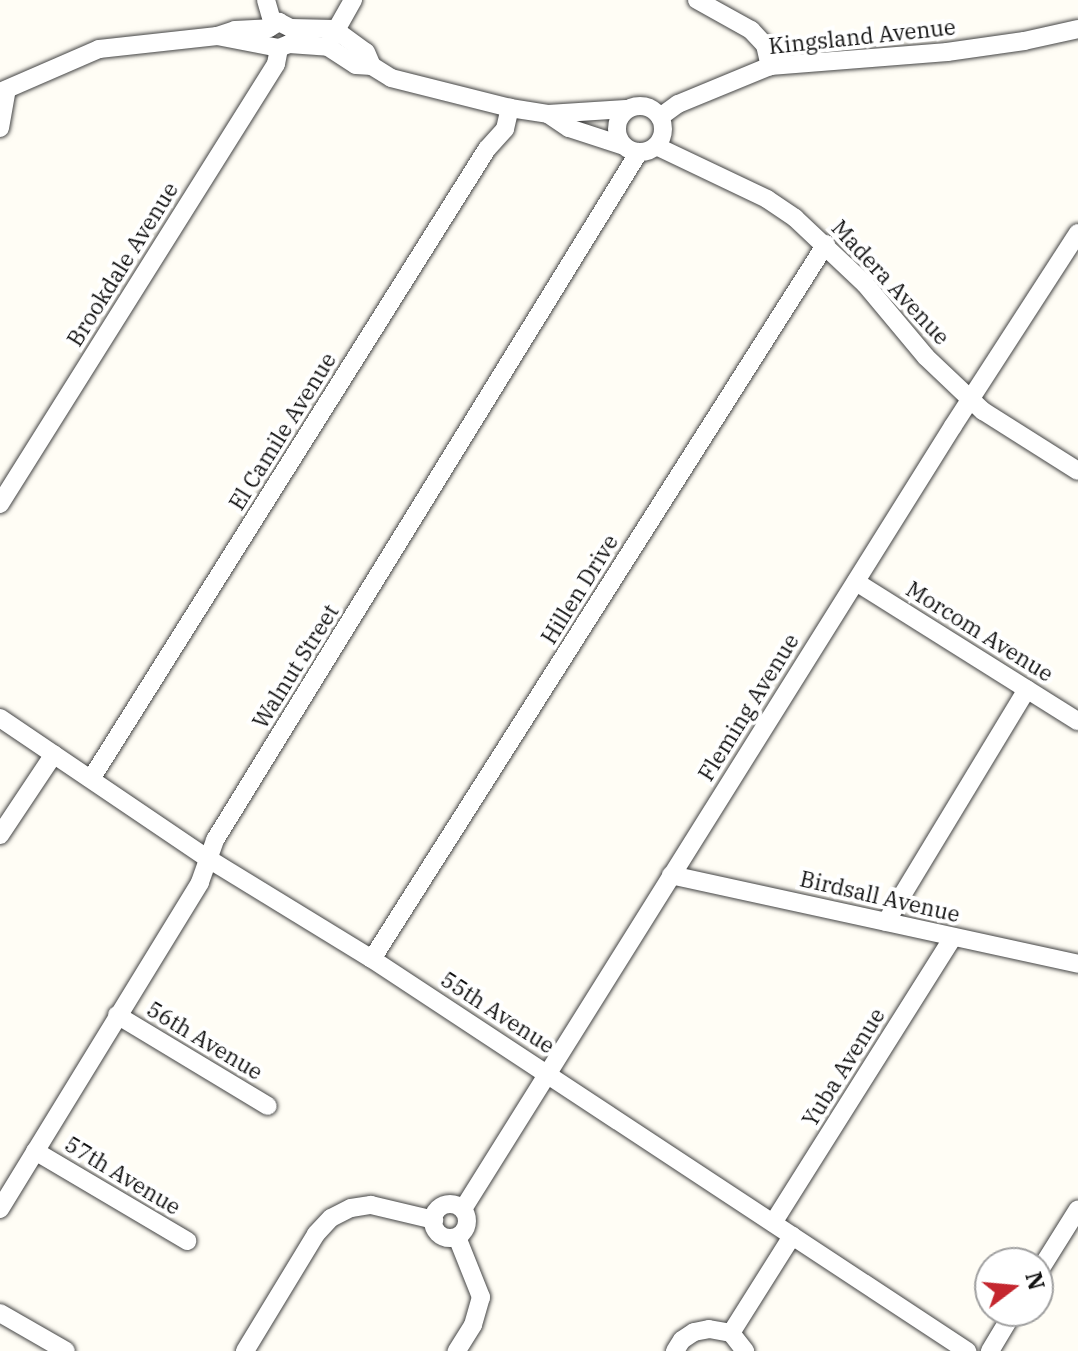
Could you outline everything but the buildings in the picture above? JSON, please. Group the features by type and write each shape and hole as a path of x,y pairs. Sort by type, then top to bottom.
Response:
{"street":[{"path":"266,0 280,34"},
{"path":"275,0 280,34"},
{"path":"331,38 353,0"},
{"path":"697,0 751,30 765,45 770,66"},
{"name":"Kingsland Avenue","path":"660,117 678,104 770,66 947,52 1078,29"},
{"path":"0,128 3,91 99,49 217,36 280,34 331,38 356,65 372,66 420,87 510,108 548,114 645,105 660,117 664,127 640,148"},
{"name":"Brookdale Avenue","path":"0,504 276,64 280,34"},
{"name":"El Camile Avenue","path":"91,779 487,149 508,125 510,108"},
{"path":"626,109 617,123 640,148"},
{"path":"548,114 569,128 640,148"},
{"name":"Madera Avenue","path":"640,148 767,199 826,244 865,284 926,357 983,411 1078,471"},
{"name":"Walnut Street","path":"0,1209 200,882 207,858 640,148"},
{"name":"Fleming Avenue","path":"463,1209 970,399 1077,236"},
{"name":"Hillen Drive","path":"372,959 826,244"},
{"name":"Morcom Avenue","path":"856,582 1078,721"},
{"path":"886,922 1027,689"},
{"name":"55th Avenue","path":"0,718 207,858 372,959 967,1351"},
{"path":"0,835 54,754"},
{"name":"Birdsall Avenue","path":"671,875 1078,964"},
{"name":"Yuba Avenue","path":"773,1223 953,937"},
{"name":"56th Avenue","path":"117,1015 268,1106"},
{"name":"57th Avenue","path":"35,1151 187,1241"},
{"path":"434,1220 442,1206 456,1204 463,1209 467,1226 457,1237"},
{"path":"245,1351 316,1234 331,1218 351,1208 371,1205 434,1220"},
{"path":"1054,1247 1078,1209"},
{"path":"434,1220 441,1235 457,1237"},
{"path":"731,1333 792,1236"},
{"path":"457,1237 481,1297 473,1325 457,1351"},
{"path":"0,1313 66,1351"},
{"path":"990,1351 1004,1327"},
{"path":"675,1351 682,1340 694,1332 709,1329 731,1333 745,1351"}]}
